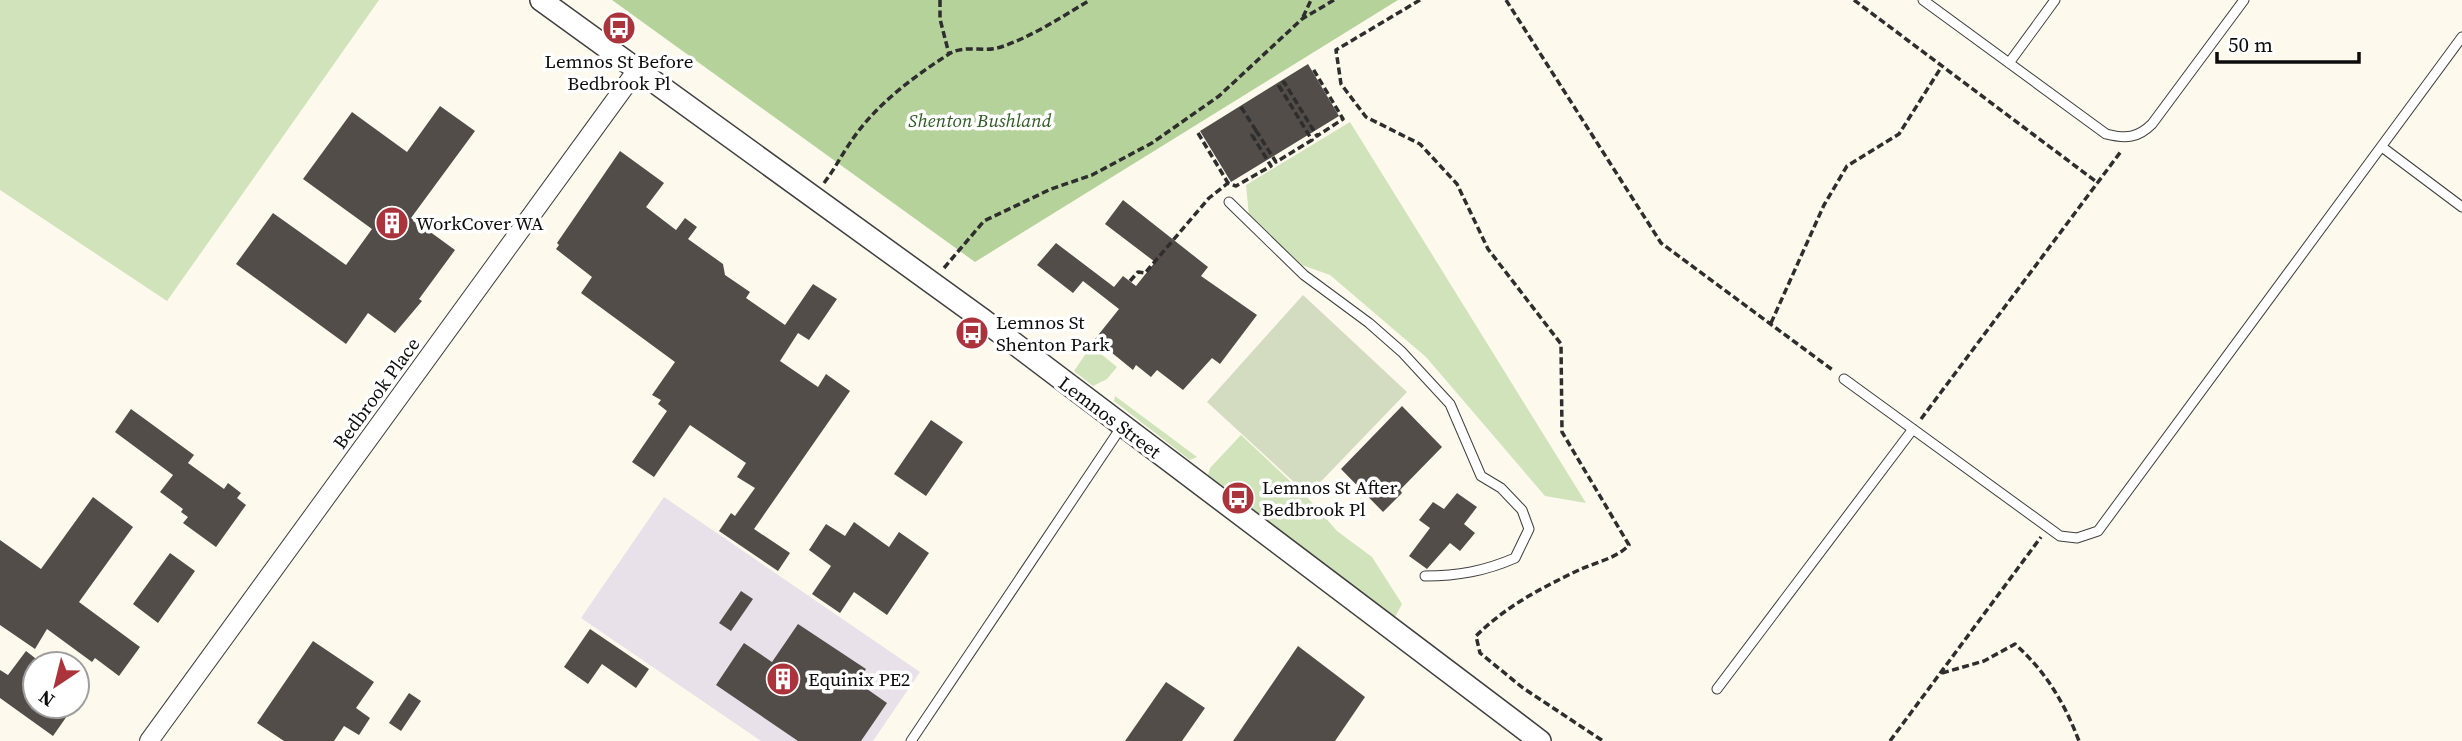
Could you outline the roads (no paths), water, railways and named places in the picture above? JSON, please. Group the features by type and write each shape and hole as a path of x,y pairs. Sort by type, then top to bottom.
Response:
{"street":[{"name":"Lemnos Street","path":"541,0 933,284 1540,741"},
{"name":"Bedbrook Place","path":"149,741 637,70"}],"lane":[{"path":"1925,0 2106,134 2131,137 2143,133 2152,124 2244,0"},
{"path":"2009,63 2055,0"},
{"path":"1843,379 2048,527 2069,538 2085,537 2104,526 2462,37"},
{"path":"2382,147 2462,207"},
{"path":"1228,202 1304,275 1369,323 1433,386 1450,404 1481,475 1501,488 1522,510 1529,529 1515,558 1487,570 1450,576 1425,576"},
{"path":"911,741 1122,426"},
{"path":"1717,689 1913,429"}],"place":[{"name":"Lemnos St Before Bedbrook Pl","path":"619,28"},
{"name":"WorkCover WA","path":"392,223"},
{"name":"Lemnos St Shenton Park","path":"972,333"},
{"name":"Lemnos St After Bedbrook Pl","path":"1238,498"},
{"name":"Equinix PE2","path":"783,679"}],"park label":[{"name":"Shenton Bushland","path":"980,120"}]}
